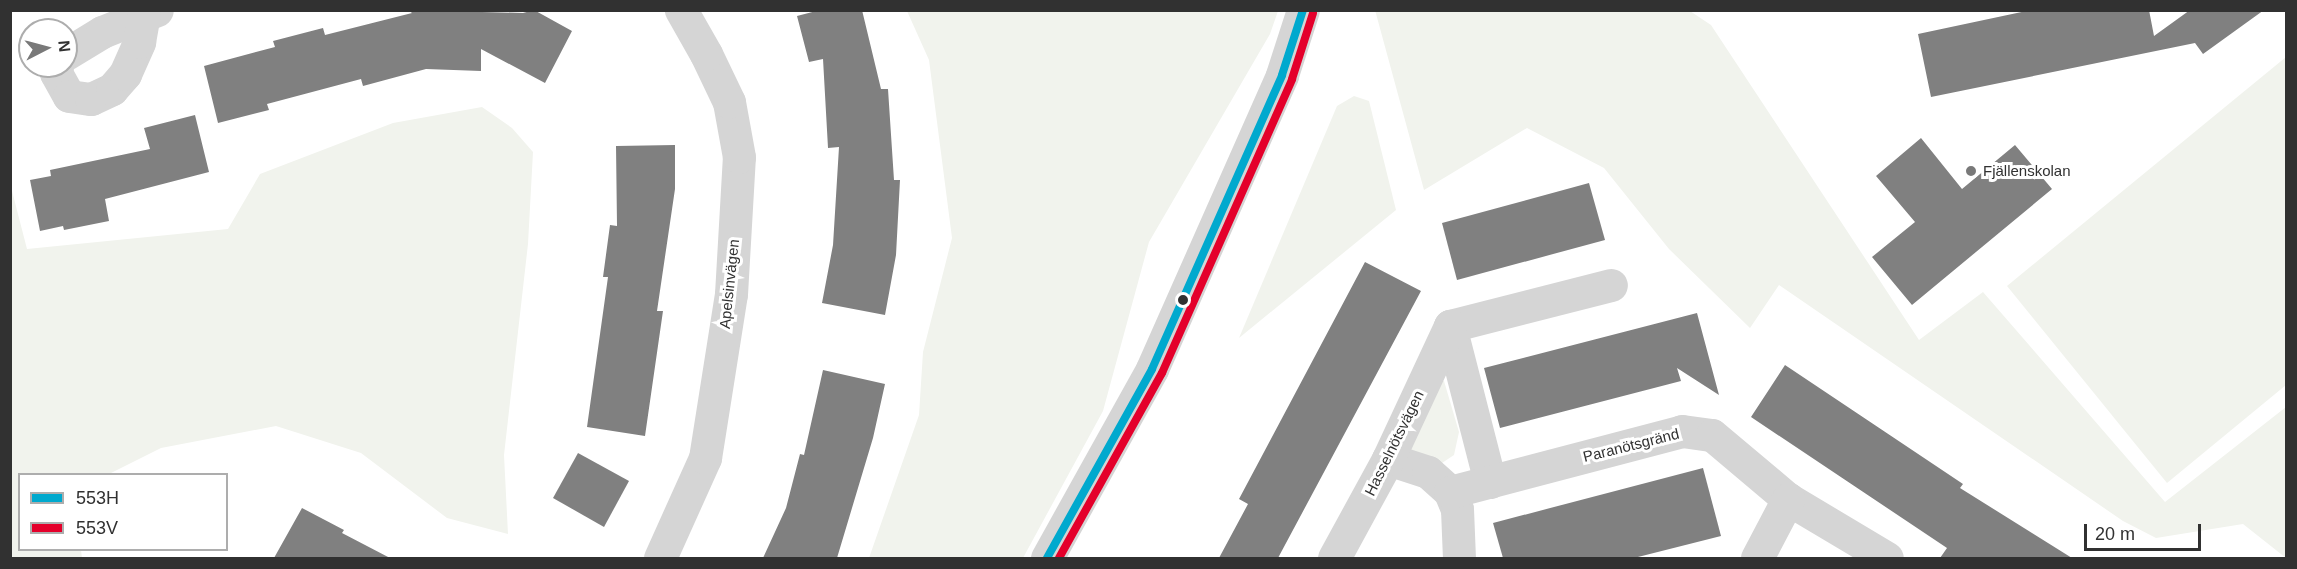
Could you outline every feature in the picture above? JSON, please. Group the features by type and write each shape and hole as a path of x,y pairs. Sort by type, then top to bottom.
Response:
{"street":[{"name":"Apelsinvägen","path":"660,558 705,458 731,294 739,157 729,102 706,54 681,10"},
{"path":"1047,558 1152,369 1282,75 1303,10"},
{"path":"78,47 102,32 150,13"},
{"path":"59,78 69,96 91,99 112,89 125,74 150,13"},
{"path":"1490,482 1450,326 1611,285"},
{"name":"Hasselnötsvägen","path":"1334,558 1388,459 1450,326"},
{"name":"Paranötsgränd","path":"1450,492 1682,431 1712,435 1788,499 1887,558"},
{"path":"1388,459 1428,472 1450,492 1457,508 1459,558"},
{"path":"1757,558 1788,499"}],"shaded area":[{"path":"1375,10 1690,11 1711,25 1919,340 1983,292 2165,502 2286,407 2286,558 2243,524 2156,538 2123,521 1779,285 1750,328 1669,249 1604,168 1527,128 1424,190"},
{"path":"907,11 1278,11 1270,34 1149,242 1103,411 1023,558 869,558 919,415 923,352 952,238 929,60"},
{"path":"2286,57 2286,385 2167,483 2007,286"},
{"path":"1354,96 1369,101 1396,210 1239,338 1337,106"},
{"path":"482,107 512,128 533,152 528,244 504,455 508,534 447,518 361,453 276,426 161,448 111,473 18,473 18,551 81,551 82,558 11,558 11,187 27,249 228,229 260,174 393,123"},
{"path":"1431,380 1444,381 1459,432 1454,455 1439,465 1404,447"}],"building":[{"path":"408,10 523,13 534,10 572,31 545,83 481,49 481,71 426,69 363,86 361,79 267,104 269,110 218,123 204,66 275,47 273,41 323,28 325,35 412,13"},
{"path":"820,10 862,10 881,89 888,89 894,180 900,180 896,255 885,315 822,303 833,245 839,147 828,148 823,59 809,62 797,16"},
{"path":"2031,10 2149,10 2154,36 2190,10 2264,10 2203,54 2195,43 1931,97 1918,34"},
{"path":"195,115 209,172 105,199 109,221 64,230 63,226 40,231 30,180 51,176 50,170 150,149 144,128"},
{"path":"1921,138 1962,189 2015,145 2052,189 1912,305 1872,257 1915,222 1876,176"},
{"path":"675,145 675,189 657,311 663,311 645,436 587,427 608,277 603,277 610,225 617,226 616,146"},
{"path":"1589,183 1605,240 1457,280 1442,223"},
{"path":"1365,262 1421,291 1278,558 1219,558 1248,504 1239,499"},
{"path":"1697,313 1719,395 1677,368 1681,381 1500,428 1484,368"},
{"path":"1785,365 1963,484 1960,488 2072,558 1940,558 1947,548 1751,417"},
{"path":"823,370 885,384 873,438 837,558 763,558 786,508 800,454 804,455"},
{"path":"578,453 629,481 604,527 553,498"},
{"path":"1703,468 1721,536 1634,558 1503,558 1493,523"},
{"path":"302,508 344,530 342,533 390,558 274,558"}],"transit line":[{"name":"553H","path":"1047,558 1152,369 1282,75 1303,10"},
{"name":"553V","path":"1059,558 1162,373 1292,79 1313,13"}],"place":[{"name":"Fjällenskolan","path":"1971,171"}]}
